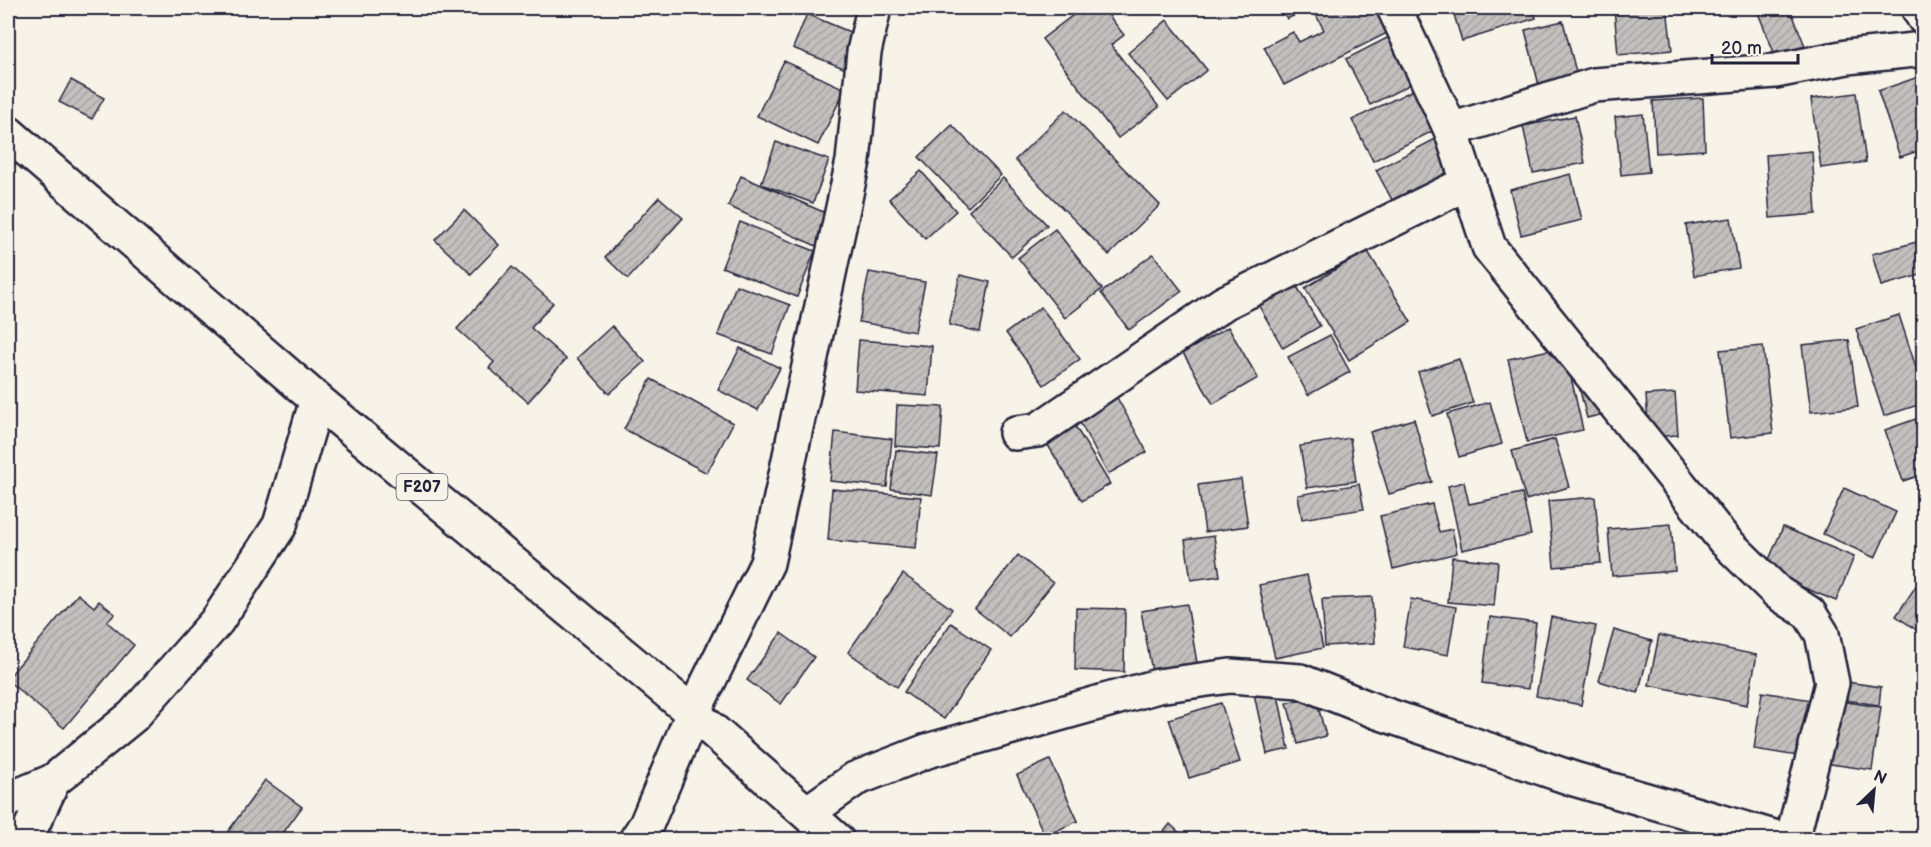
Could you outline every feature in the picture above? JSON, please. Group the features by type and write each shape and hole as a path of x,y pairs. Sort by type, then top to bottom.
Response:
{"street":[{"path":"636,840 646,825 693,713 767,563 853,161 864,52 874,8"},
{"path":"1394,8 1451,130 1489,248 1725,541 1778,593 1809,613 1822,633 1832,683 1792,840"},
{"path":"1918,8 1923,18"},
{"path":"1451,130 1594,85 1775,71 1847,57 1923,49"},
{"name":"F207","path":"8,133 317,400 693,713 837,840"},
{"path":"1016,433 1038,430 1224,303 1469,182"},
{"path":"8,800 53,781 133,716 217,621 280,525 317,400"},
{"path":"807,813 855,779 927,751 1158,686 1230,676 1300,681 1378,712 1574,779 1784,840"},
{"path":"25,840 53,781"}],"building":[{"path":"1082,8 1103,8 1124,35 1111,45 1159,107 1118,138 1042,39"},
{"path":"1281,8 1310,8 1287,19"},
{"path":"1330,8 1376,8 1389,32 1284,85 1264,47 1293,32 1299,42 1324,30 1316,15"},
{"path":"1452,8 1533,8 1536,18 1462,41"},
{"path":"1614,8 1667,8 1672,50 1618,55"},
{"path":"1756,8 1790,8 1805,46 1776,57"},
{"path":"807,14 864,38 851,71 793,48"},
{"path":"1167,20 1207,70 1168,101 1128,53"},
{"path":"1563,21 1578,80 1540,89 1525,30"},
{"path":"1393,35 1417,81 1370,105 1346,59"},
{"path":"784,61 845,89 818,145 757,116"},
{"path":"1921,76 1924,149 1900,157 1878,91"},
{"path":"71,80 104,98 92,119 59,102"},
{"path":"1419,87 1439,128 1373,161 1352,120"},
{"path":"1856,93 1866,162 1821,168 1811,99"},
{"path":"1703,98 1705,150 1656,153 1653,101"},
{"path":"1066,110 1160,205 1109,255 1015,160"},
{"path":"1643,114 1649,172 1621,175 1615,117"},
{"path":"1575,116 1585,163 1533,173 1523,126"},
{"path":"952,125 1001,175 968,207 919,157"},
{"path":"1443,135 1465,176 1398,211 1376,170"},
{"path":"776,142 829,160 813,203 761,184"},
{"path":"1812,151 1816,214 1770,218 1766,155"},
{"path":"921,171 956,211 925,239 889,199"},
{"path":"1571,174 1582,220 1521,235 1510,190"},
{"path":"741,176 837,218 823,249 728,206"},
{"path":"1003,178 1047,225 1012,257 969,211"},
{"path":"659,197 683,218 628,279 605,257"},
{"path":"464,210 499,245 471,274 435,240"},
{"path":"1731,218 1739,268 1694,276 1686,225"},
{"path":"740,222 815,251 797,297 722,267"},
{"path":"1055,229 1102,289 1065,318 1018,258"},
{"path":"1924,240 1924,274 1881,286 1872,254"},
{"path":"1367,250 1411,322 1349,360 1305,288"},
{"path":"1153,254 1182,291 1129,330 1101,293"},
{"path":"512,267 553,303 531,328 566,359 528,402 489,368 494,362 457,329"},
{"path":"869,272 925,282 915,332 859,322"},
{"path":"960,275 990,282 980,332 949,325"},
{"path":"736,285 790,305 772,354 718,335"},
{"path":"1296,285 1320,326 1283,348 1259,306"},
{"path":"1041,307 1080,359 1044,385 1006,333"},
{"path":"1899,315 1924,392 1924,403 1884,416 1856,329"},
{"path":"612,326 645,362 609,394 577,358"},
{"path":"1228,327 1258,378 1213,404 1183,353"},
{"path":"1330,335 1350,372 1308,395 1288,357"},
{"path":"859,340 932,346 928,396 855,390"},
{"path":"1849,340 1858,407 1811,412 1802,345"},
{"path":"1763,346 1773,433 1730,438 1720,350"},
{"path":"1564,347 1583,430 1527,442 1508,359"},
{"path":"740,348 780,368 758,410 718,390"},
{"path":"1459,359 1473,403 1432,416 1418,372"},
{"path":"1605,364 1616,411 1587,418 1575,371"},
{"path":"651,379 733,423 707,473 624,429"},
{"path":"1675,393 1678,435 1649,437 1646,395"},
{"path":"1115,394 1147,452 1108,474 1076,415"},
{"path":"1490,402 1502,444 1459,457 1447,414"},
{"path":"897,405 943,407 940,449 895,446"},
{"path":"1924,416 1924,474 1903,481 1885,430"},
{"path":"1414,419 1432,482 1389,494 1370,432"},
{"path":"1075,426 1110,484 1082,501 1046,442"},
{"path":"835,432 892,439 887,487 830,481"},
{"path":"1350,438 1356,481 1307,488 1300,446"},
{"path":"1555,439 1569,487 1526,500 1512,451"},
{"path":"896,450 938,455 932,495 891,489"},
{"path":"1241,479 1248,526 1205,532 1198,485"},
{"path":"1464,482 1469,504 1522,493 1531,535 1462,550 1448,486"},
{"path":"1359,484 1364,509 1302,519 1298,495"},
{"path":"1844,488 1896,512 1875,558 1823,534"},
{"path":"832,489 921,497 916,548 828,540"},
{"path":"1595,497 1601,563 1554,567 1548,501"},
{"path":"1432,504 1439,532 1452,529 1457,553 1393,569 1380,516"},
{"path":"1671,524 1675,571 1612,576 1608,529"},
{"path":"1783,527 1854,557 1836,601 1764,571"},
{"path":"1214,536 1220,576 1191,580 1185,540"},
{"path":"1018,555 1053,583 1010,637 975,609"},
{"path":"1452,557 1498,562 1494,606 1448,602"},
{"path":"903,574 952,609 897,687 848,652"},
{"path":"1924,574 1924,635 1896,616"},
{"path":"1307,575 1323,648 1275,658 1259,585"},
{"path":"78,594 94,607 99,601 115,614 107,622 134,645 64,728 8,681 8,678"},
{"path":"1372,597 1375,643 1325,646 1322,599"},
{"path":"1411,599 1456,607 1448,655 1403,647"},
{"path":"1187,604 1198,669 1153,677 1141,611"},
{"path":"1076,608 1125,609 1124,672 1075,670"},
{"path":"1490,617 1536,623 1528,689 1482,683"},
{"path":"1551,617 1596,626 1581,705 1536,696"},
{"path":"951,623 991,650 944,719 904,692"},
{"path":"1614,630 1652,641 1638,693 1599,681"},
{"path":"781,633 814,657 781,704 747,680"},
{"path":"1659,635 1757,655 1747,705 1649,685"},
{"path":"1840,681 1881,687 1879,705 1838,699"},
{"path":"1277,690 1289,749 1267,754 1254,694"},
{"path":"1762,692 1812,700 1804,757 1754,749"},
{"path":"1315,695 1326,736 1298,744 1287,703"},
{"path":"1833,700 1881,707 1872,770 1824,763"},
{"path":"1221,703 1240,762 1189,778 1169,719"},
{"path":"1050,760 1078,821 1045,836 1017,775"},
{"path":"265,780 302,807 278,840 222,840"},
{"path":"1170,824 1187,840 1157,840"}]}
